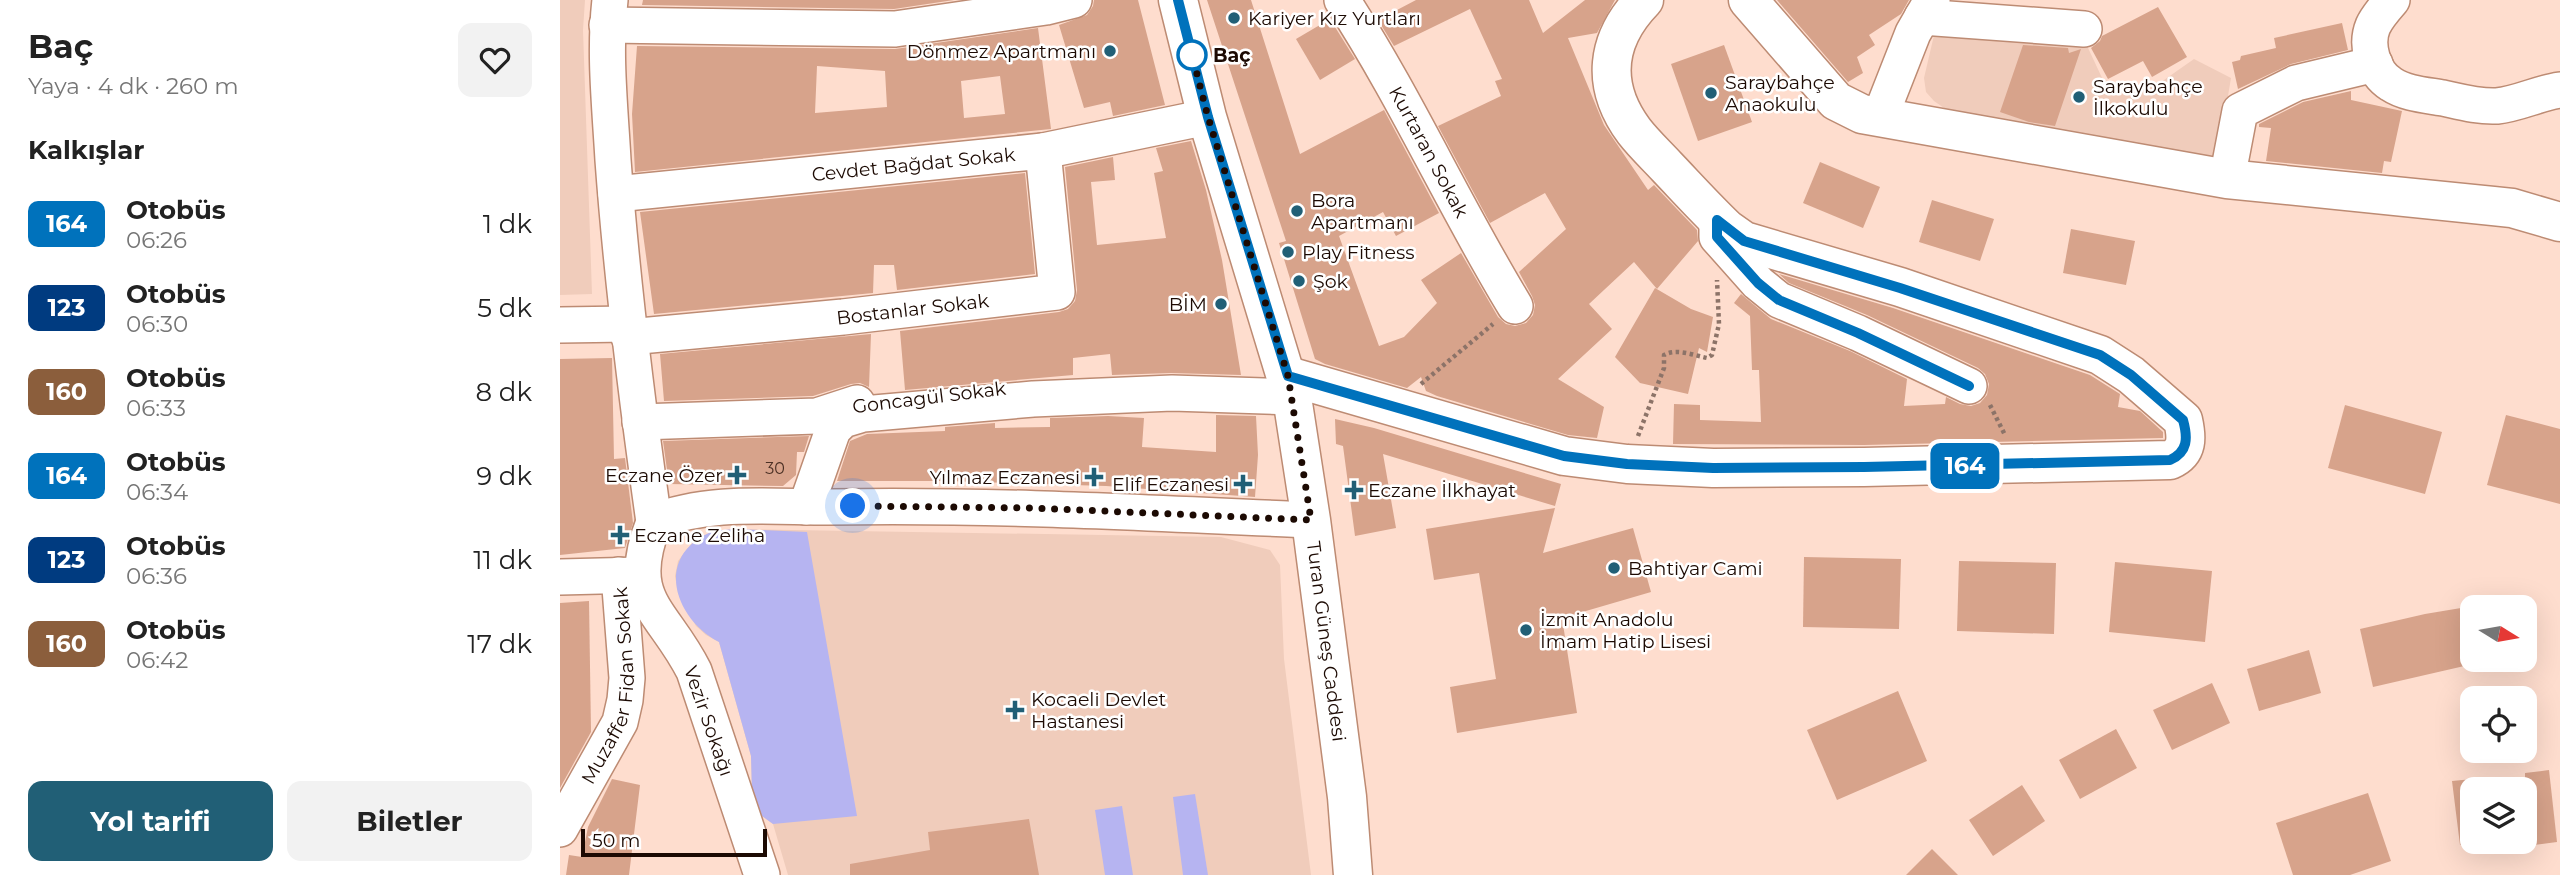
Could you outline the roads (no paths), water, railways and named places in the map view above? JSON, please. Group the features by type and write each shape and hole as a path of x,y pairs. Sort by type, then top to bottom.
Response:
{"main road":[{"name":"Turan Güneş Caddesi","path":"1178,0 1208,117 1290,386 1311,520 1354,865"},
{"path":"1290,386 1392,408 1564,456 1627,464 1713,468 2018,465 2170,460 2179,456 2186,446 2183,420 2131,375 2100,355 1900,288 1744,241 1717,229 1635,132 1616,96 1612,72 1613,53 1619,33 1630,15 1644,0"},
{"path":"1748,0 1836,100 1862,114 2227,179 2512,208 2560,222"}],"street":[{"path":"1074,0 1046,7 971,9 895,29 609,13 607,58 616,194 629,331 654,522 685,512 715,508 806,507 1033,508 1311,520"},
{"name":"Kurtaran Sokak","path":"1342,0 1431,153 1478,245 1515,306"},
{"path":"2392,0 2372,26 2369,40 2371,56 2384,79 2407,91 2486,106 2500,106 2560,90"},
{"path":"1880,117 1913,33 1927,9 2084,29"},
{"path":"2227,179 2240,111 2296,83 2375,64"},
{"name":"Cevdet Bağdat Sokak","path":"616,194 1043,151 1208,117"},
{"name":"Bostanlar Sokak","path":"629,331 843,317 1057,292 1043,151"},
{"path":"1717,229 1758,283 1779,300 1858,333 1969,386"},
{"path":"560,325 629,331"},
{"name":"Goncagül Sokak","path":"640,422 817,416 858,403 1071,382 1153,384 1176,393"},
{"name":"Goncagül Sokak","path":"806,507 833,430 837,424 850,417 898,410 1033,399 1290,386"},
{"name":"Muzaffer Fidan Sokak","path":"560,829 620,722 627,678 630,575 654,522"},
{"path":"560,577 630,575"},
{"name":"Vezir Sokağı","path":"630,575 645,590 652,606 686,654 694,671 762,875"}],"place":[{"name":"Kariyer Kız Yurtları","path":"1234,18"},
{"name":"Dönmez Apartmanı","path":"1110,51"},
{"name":"Baç","path":"1192,55"},
{"name":"Saraybahçe Anaokulu","path":"1711,93"},
{"name":"Saraybahçe İlkokulu","path":"2079,97"},
{"name":"Bora Apartmanı","path":"1297,211"},
{"name":"Play Fitness","path":"1288,252"},
{"name":"Şok","path":"1299,281"},
{"name":"BİM","path":"1221,304"},
{"name":"Eczane Özer","path":"737,475"},
{"name":"Yılmaz Eczanesi","path":"1094,477"},
{"name":"Elif Eczanesi","path":"1243,484"},
{"name":"Eczane İlkhayat","path":"1354,490"},
{"name":"Eczane Zeliha","path":"620,535"},
{"name":"Bahtiyar Cami","path":"1614,568"},
{"name":"İzmit Anadolu İmam Hatip Lisesi","path":"1526,630"},
{"name":"Kocaeli Devlet Hastanesi","path":"1015,710"}]}
